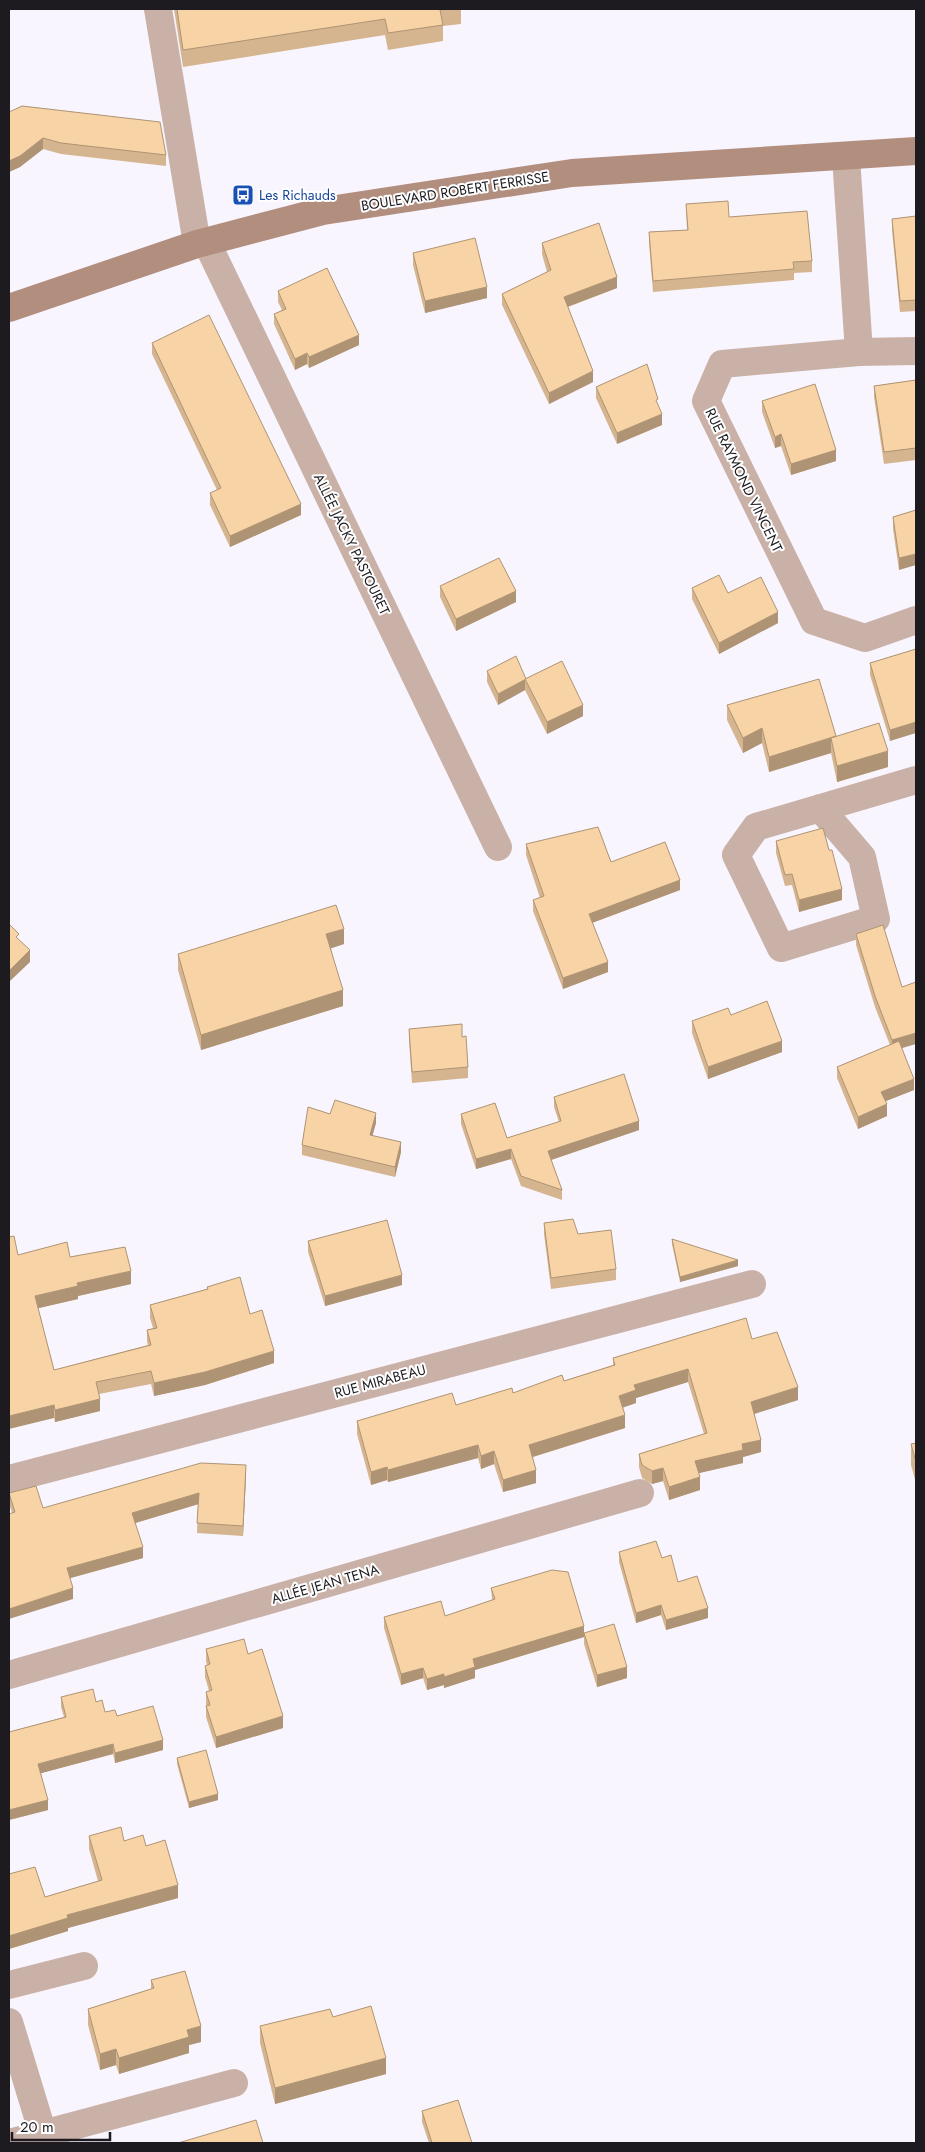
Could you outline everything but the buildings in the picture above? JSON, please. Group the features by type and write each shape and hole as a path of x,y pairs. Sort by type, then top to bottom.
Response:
{"street":[{"name":"ALLÉE JACKY PASTOURET","path":"158,9 201,243 498,847"},
{"name":"BOULEVARD ROBERT FERRISSE","path":"9,308 201,243 323,211 572,173 846,157 916,151"},
{"path":"846,157 859,352"},
{"name":"RUE RAYMOND VINCENT","path":"916,351 859,352 722,364 706,401 814,621 865,638 916,620"},
{"path":"820,808 862,857 876,920 781,948 736,855 756,827 820,808 916,780"},
{"name":"RUE MIRABEAU","path":"9,1478 752,1284"},
{"name":"ALLÉE JEAN TENA","path":"9,1675 640,1494"},
{"path":"9,1985 84,1966"},
{"path":"9,2022 43,2134"},
{"path":"9,2143 234,2083"}],"place":[{"name":"Les Richauds","path":"243,195"}]}
